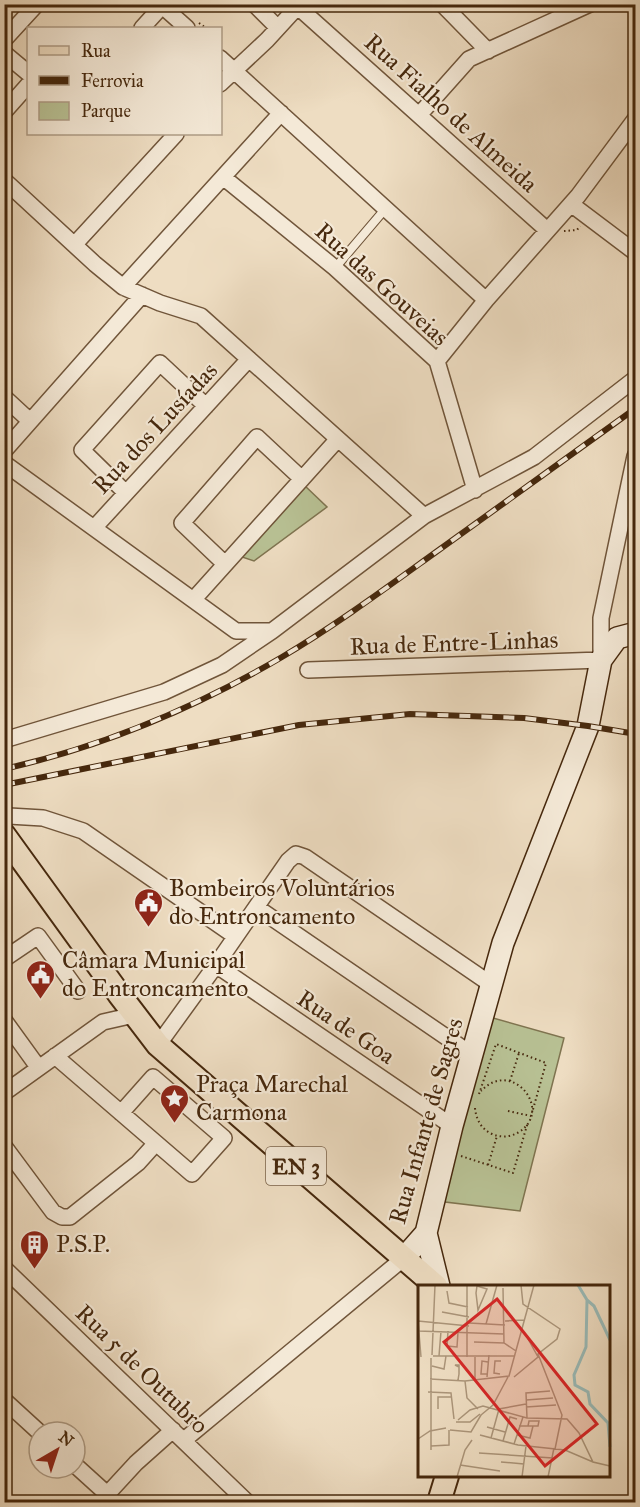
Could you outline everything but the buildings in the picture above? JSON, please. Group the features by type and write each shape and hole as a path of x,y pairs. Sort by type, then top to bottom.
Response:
{"main road":[{"name":"EN 3","path":"4,835 118,994 158,1045 436,1285"},
{"path":"439,1503 447,1477"}],"street":[{"path":"4,40 37,4"},
{"path":"255,4 278,28"},
{"path":"442,4 488,51"},
{"path":"420,114 470,58 590,4"},
{"path":"143,27 161,5 186,27"},
{"path":"222,82 299,6"},
{"name":"Rua Fialho de Almeida","path":"299,6 553,230"},
{"path":"4,52 27,73"},
{"path":"222,60 486,300"},
{"path":"4,112 27,87"},
{"path":"123,287 281,113"},
{"path":"437,361 486,300 553,230 636,118"},
{"path":"75,244 175,135"},
{"name":"Rua das Gouveias","path":"223,177 335,268 437,361 475,490"},
{"path":"4,180 123,287 201,316 424,516"},
{"path":"571,204 636,253"},
{"path":"4,451 142,295"},
{"name":"Rua dos Lusíadas","path":"94,528 249,359"},
{"path":"126,493 82,450 160,363 206,406"},
{"path":"4,740 164,692 222,665 272,631 424,516 534,457 636,378"},
{"path":"4,397 30,421"},
{"path":"225,564 182,522 257,437 302,478"},
{"path":"194,599 337,440"},
{"path":"601,660 601,618 635,456"},
{"path":"4,463 236,631 272,631"},
{"path":"601,660 617,638 636,633"},
{"name":"Rua de Entre-Linhas","path":"308,670 601,660"},
{"name":"Rua Infante de Sagres","path":"104,1498 136,1463 178,1435 404,1258 426,1233 471,1054 503,943 588,726 601,660"},
{"path":"4,818 9,816 43,818 83,831 235,936"},
{"path":"158,1045 288,861 296,854 305,857 492,985"},
{"path":"256,907 471,1054"},
{"path":"4,959 38,936 78,991"},
{"name":"Rua de Goa","path":"216,965 452,1126"},
{"path":"103,1022 118,994"},
{"path":"4,1093 103,1022 134,1015"},
{"path":"4,1020 38,1067"},
{"path":"55,1056 121,1113 192,1174 224,1138 153,1077 121,1113"},
{"path":"4,1146 53,1212 70,1217 138,1163 156,1143"},
{"path":"426,1233 438,1285"},
{"name":"Rua 5 de Outubro","path":"4,1268 247,1503"},
{"path":"4,1400 27,1421"},
{"path":"87,1479 104,1498"}],"lane":[{"path":"335,268 386,208"}],"path":[{"path":"553,230 578,230 588,217"},
{"path":"460,1156 513,1173 546,1063 496,1044 473,1114"},
{"path":"510,1081 519,1053"},
{"path":"479,1094 486,1086 494,1082 510,1081 522,1087 528,1094 531,1115"},
{"path":"476,1103 477,1119 482,1127 497,1136 515,1134 528,1122"},
{"path":"508,1111 531,1115"},
{"path":"489,1165 497,1136"}],"green space":[{"path":"303,484 327,507 254,561 242,557 241,551"},
{"path":"486,1016 564,1038 520,1211 437,1201"}],"railway":[{"path":"4,769 76,749 148,724 282,657 360,606 636,408"},
{"path":"4,785 299,725 410,714 524,718 636,734"}],"place":[{"name":"Bombeiros Voluntários do Entroncamento","path":"148,928"},
{"name":"Câmara Municipal do Entroncamento","path":"41,1000"},
{"name":"Praça Marechal Carmona","path":"175,1124"},
{"name":"P.S.P.","path":"35,1270"}]}
